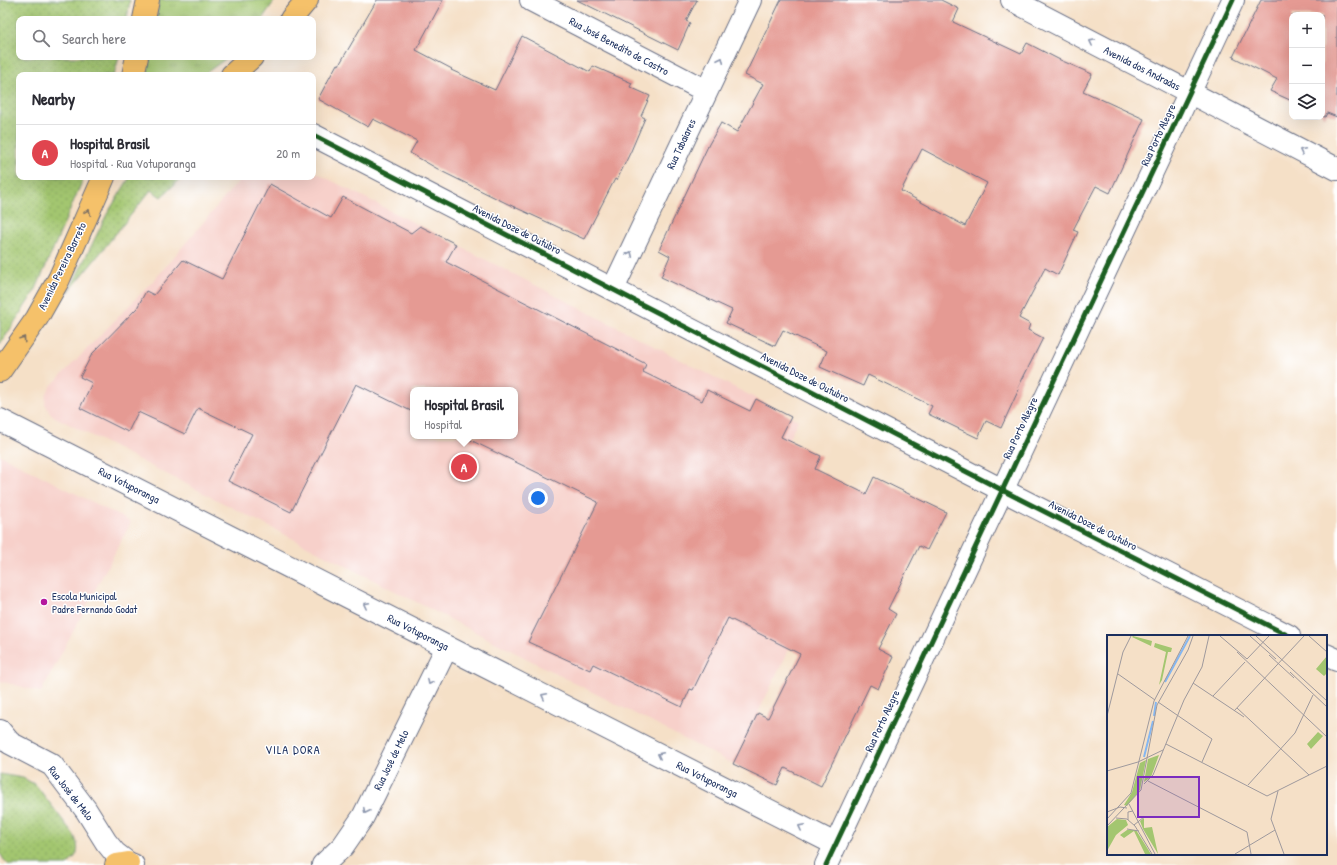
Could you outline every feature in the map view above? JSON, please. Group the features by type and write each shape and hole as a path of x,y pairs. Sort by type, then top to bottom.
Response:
{"main road":[{"path":"145,16 148,0"},
{"path":"294,16 307,0"},
{"path":"133,72 136,60"},
{"path":"235,72 249,60"},
{"name":"Avenida Pereira Barreto","path":"0,371 37,318 59,279 103,180"}],"street":[{"name":"Rua José Benedito de Castro","path":"531,0 706,91"},
{"name":"Rua Tabaiares","path":"613,289 750,0"},
{"name":"Avenida dos Andradas","path":"1012,0 1337,169"},
{"name":"Rua Porto Alegre","path":"826,865 1233,0"},
{"name":"Avenida Doze de Outubro","path":"316,137 1287,635"},
{"name":"Rua Votuporanga","path":"0,420 835,844"},
{"name":"Rua José de Melo","path":"323,865 343,846 363,817 447,647"},
{"path":"1327,655 1337,660"},
{"name":"Rua José de Melo","path":"0,731 10,743 52,765 86,810 106,842 125,864"}],"shaded area":[{"path":"316,173 798,420 724,570 799,629 733,764 55,417 49,412 45,403 46,394 51,386 155,279 239,180 316,180"},
{"name":"Escola Municipal Padre Fernando Godat","path":"0,455 131,522 41,692 0,681"}],"green space":[{"path":"0,0 130,0 127,16 16,16 16,60 118,60 115,72 16,72 16,180 83,180 36,289 0,345"},
{"path":"159,0 275,0 264,16 156,16"},
{"path":"150,60 224,60 207,72 148,72"},
{"path":"128,180 180,180 161,197 151,190 68,293 107,214"},
{"path":"0,774 23,778 36,785 74,835 78,848 76,855 67,865 9,865 4,860 0,853"}],"building":[{"path":"377,0 443,0 416,50 452,69 451,70 495,90 522,36 590,72 593,66 632,83 630,87 650,96 641,116 645,118 631,151 617,180 615,179 584,239 443,172 410,153 417,141 373,119 368,127 318,99 337,64 339,65"},
{"path":"577,0 697,0 686,21 690,23 678,50"},
{"path":"781,0 941,0 959,9 953,22 1021,54 1027,43 1092,74 1083,91 1144,119 1110,193 1096,186 1073,230 1078,232 1058,275 1045,268 1019,318 1030,324 1028,330 1043,338 1018,388 1019,389 1001,428 986,421 978,438 928,414 932,406 868,375 863,386 820,367 827,351 783,330 775,346 726,323 732,310 661,277 670,256 659,250 709,144 721,123 737,132 763,84 745,75","holes":["922,149 987,183 965,226 901,191"]},
{"path":"1261,0 1337,0 1337,117 1327,113 1325,117 1325,12 1289,12 1289,100 1270,91 1277,79 1233,57"},
{"path":"270,184 331,218 343,197 411,233 420,226 456,244 446,262 646,364 643,372 702,401 707,390 750,411 756,399 791,417 781,437 821,456 815,469 866,494 874,477 946,512 927,550 919,546 888,609 896,614 878,649 893,657 878,689 870,685 821,786 785,768 777,785 733,764 758,713 768,718 800,654 728,618 693,690 690,689 682,707 593,664 590,670 528,642 598,502 468,439 518,439 518,387 410,387 410,411 356,384 291,512 228,481 252,434 198,408 185,434 138,412 128,432 80,408 92,383 80,377 92,354 137,308 146,291 154,295 183,260 222,279"}],"cycle path":[{"path":"826,865 1233,0"},
{"path":"316,137 1287,635"}],"place":[{"name":"Hospital Brasil","path":"464,467"},
{"name":"Escola Municipal Padre Fernando Godat","path":"44,602"}],"district":[{"name":"VILA DORA","path":"293,749"}]}
